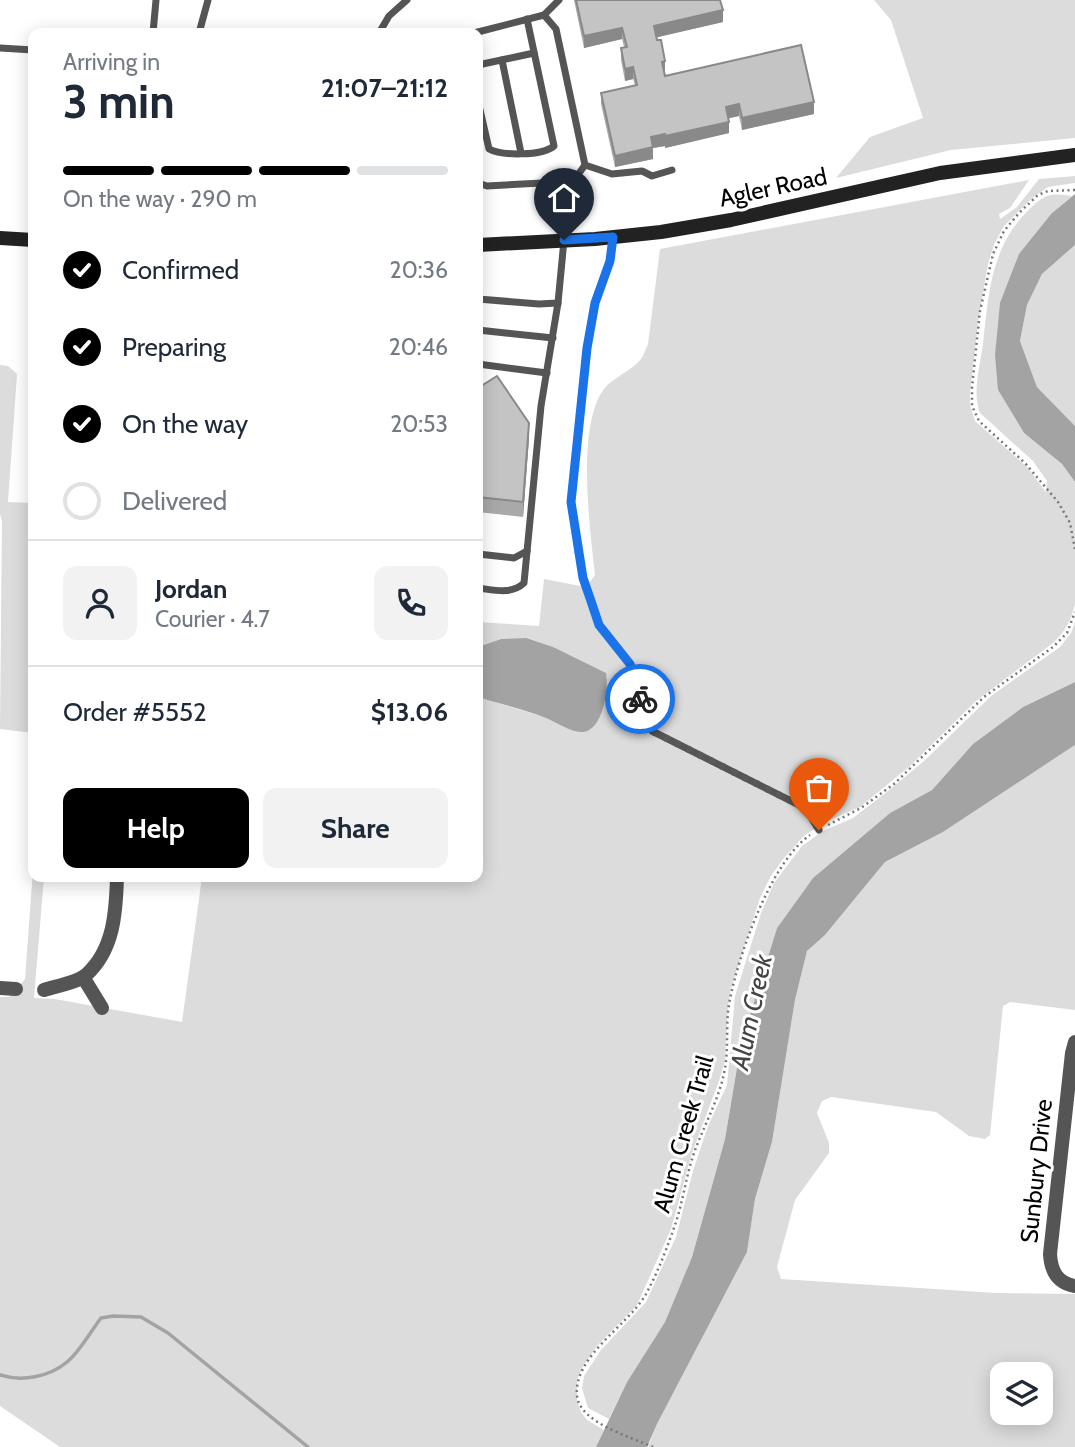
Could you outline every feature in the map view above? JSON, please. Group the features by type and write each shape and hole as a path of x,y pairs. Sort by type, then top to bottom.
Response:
{"main road":[{"name":"Agler Road","path":"483,244 613,237 732,220 940,173 1075,155"},
{"path":"0,238 28,240"}],"street":[{"path":"44,990 83,977 107,948 115,916 117,882"},
{"path":"83,977 102,1008"},
{"path":"0,988 16,989"},
{"name":"Sunbury Drive","path":"1075,1042 1072,1054 1072,1087 1050,1254 1051,1268 1059,1280 1075,1286"}],"lane":[{"path":"153,28 156,0"},
{"path":"200,28 208,0"},
{"path":"382,28 389,16 407,0"},
{"path":"483,31 544,15 559,0"},
{"path":"483,185 561,181 577,176 585,165 556,29 544,15"},
{"path":"483,123 489,149 498,153 547,152 554,146 527,19"},
{"path":"0,48 28,50"},
{"path":"483,64 534,53"},
{"path":"502,60 521,153"},
{"path":"585,165 612,174 642,170 652,176 672,170"},
{"path":"613,237 610,261 595,303 587,348 571,502 583,578 599,625 630,664 652,731 805,808 819,830"},
{"path":"483,589 506,592 518,589 524,583 564,240"},
{"path":"483,299 558,303"},
{"path":"483,331 553,338"},
{"path":"483,365 547,373"},
{"path":"483,555 514,558 527,551"}],"path":[{"path":"1075,190 1057,190 1038,195 1004,231 993,254 980,311 972,387 972,406 979,421 1025,463 1058,502 1070,523 1075,549"},
{"name":"Alum Creek Trail","path":"653,1447 594,1420 579,1406 577,1382 585,1363 634,1313 647,1293 667,1249 693,1156 725,1068 730,1000 766,891 785,860 806,837 861,808 894,784 984,697 1068,633 1075,612"}],"shaded area":[{"path":"874,0 1075,0 1075,138 951,150 836,178 870,137 923,118 891,20"},
{"path":"1075,176 1075,183 1048,187 1032,198 1004,226 994,245 978,322 970,405 975,421 1027,467 1046,492 1047,481 1033,461 980,413 977,379 992,278 1003,247 1021,218 1038,201 1051,195 1072,196 1052,213 998,390 1024,433 1062,464 1075,482 1075,604 1072,615 1065,630 1053,643 976,701 910,766 860,807 821,824 804,836 771,876 760,898 731,988 725,1061 692,1153 671,1229 637,1305 597,1346 577,1380 577,1400 581,1412 587,1420 604,1430 596,1447 60,1447 0,1406 0,997 9,997 25,979 32,882 44,882 34,998 55,999 182,1022 201,882 483,882 483,699 544,717 581,732 501,639 483,645 483,622 539,626 544,579 586,587 595,575 587,479 590,427 595,406 604,389 637,363 648,344 660,249 1029,180 1010,208 999,214 1000,219 1017,207 1039,179"},
{"path":"1075,245 1075,426 1037,387 1020,341 1027,305 1042,274"},
{"path":"0,365 8,366 17,374 8,502 28,503 28,732 0,729"},
{"path":"1075,622 1075,682 1023,707 973,744 932,790 890,813 813,878 777,928 741,1044 725,1139 692,1257 665,1322 627,1382 609,1419 588,1408 582,1388 584,1376 601,1350 646,1302 676,1237 708,1126 727,1085 735,996 761,913 774,883 802,846 823,831 853,818 888,791 924,761 991,696 1060,647 1071,633"},
{"path":"1075,745 1075,1010 1010,1002 1003,1006 990,1135 985,1139 969,1136 936,1112 831,1097 822,1101 817,1113 829,1143 829,1153 795,1200 777,1267 781,1279 996,1293 1075,1294 1075,1447 648,1447 657,1424 747,1252 755,1199 772,1142 795,1000 807,951 825,935 885,862 943,832"}],"water":[{"path":"1075,194 1075,245 1042,274 1027,305 1020,341 1037,387 1075,426 1075,482 1062,464 1024,433 998,390 995,355 1000,303 1019,254 1052,213"},
{"path":"526,638 553,647 606,673 603,708 595,725 581,732 538,715 483,698 483,645 501,639"},
{"name":"Alum Creek","path":"1075,682 1075,745 943,832 885,862 825,935 807,951 795,1000 772,1142 755,1199 747,1252 647,1447 596,1447 627,1382 665,1322 692,1257 725,1139 741,1044 777,928 813,878 890,813 932,790 973,744 1023,707"}],"building":[{"path":"576,0 720,0 723,10 654,26 657,40 661,40 665,76 801,45 814,102 742,118 739,104 726,107 729,122 651,137 653,147 615,156 601,93 637,85 633,67 625,69 621,48 627,47 622,28 584,36"},
{"path":"497,376 529,423 523,502 483,498 483,385"}],"waterway":[{"path":"0,1375 17,1378 44,1375 71,1358 101,1318 141,1317 168,1333 308,1447"}],"way so far":[{"path":"640,699 652,731 805,808 819,830"}],"route":[{"path":"564,240 613,237 610,261 595,303 587,348 571,502 583,578 599,625 630,664 640,699"}]}
